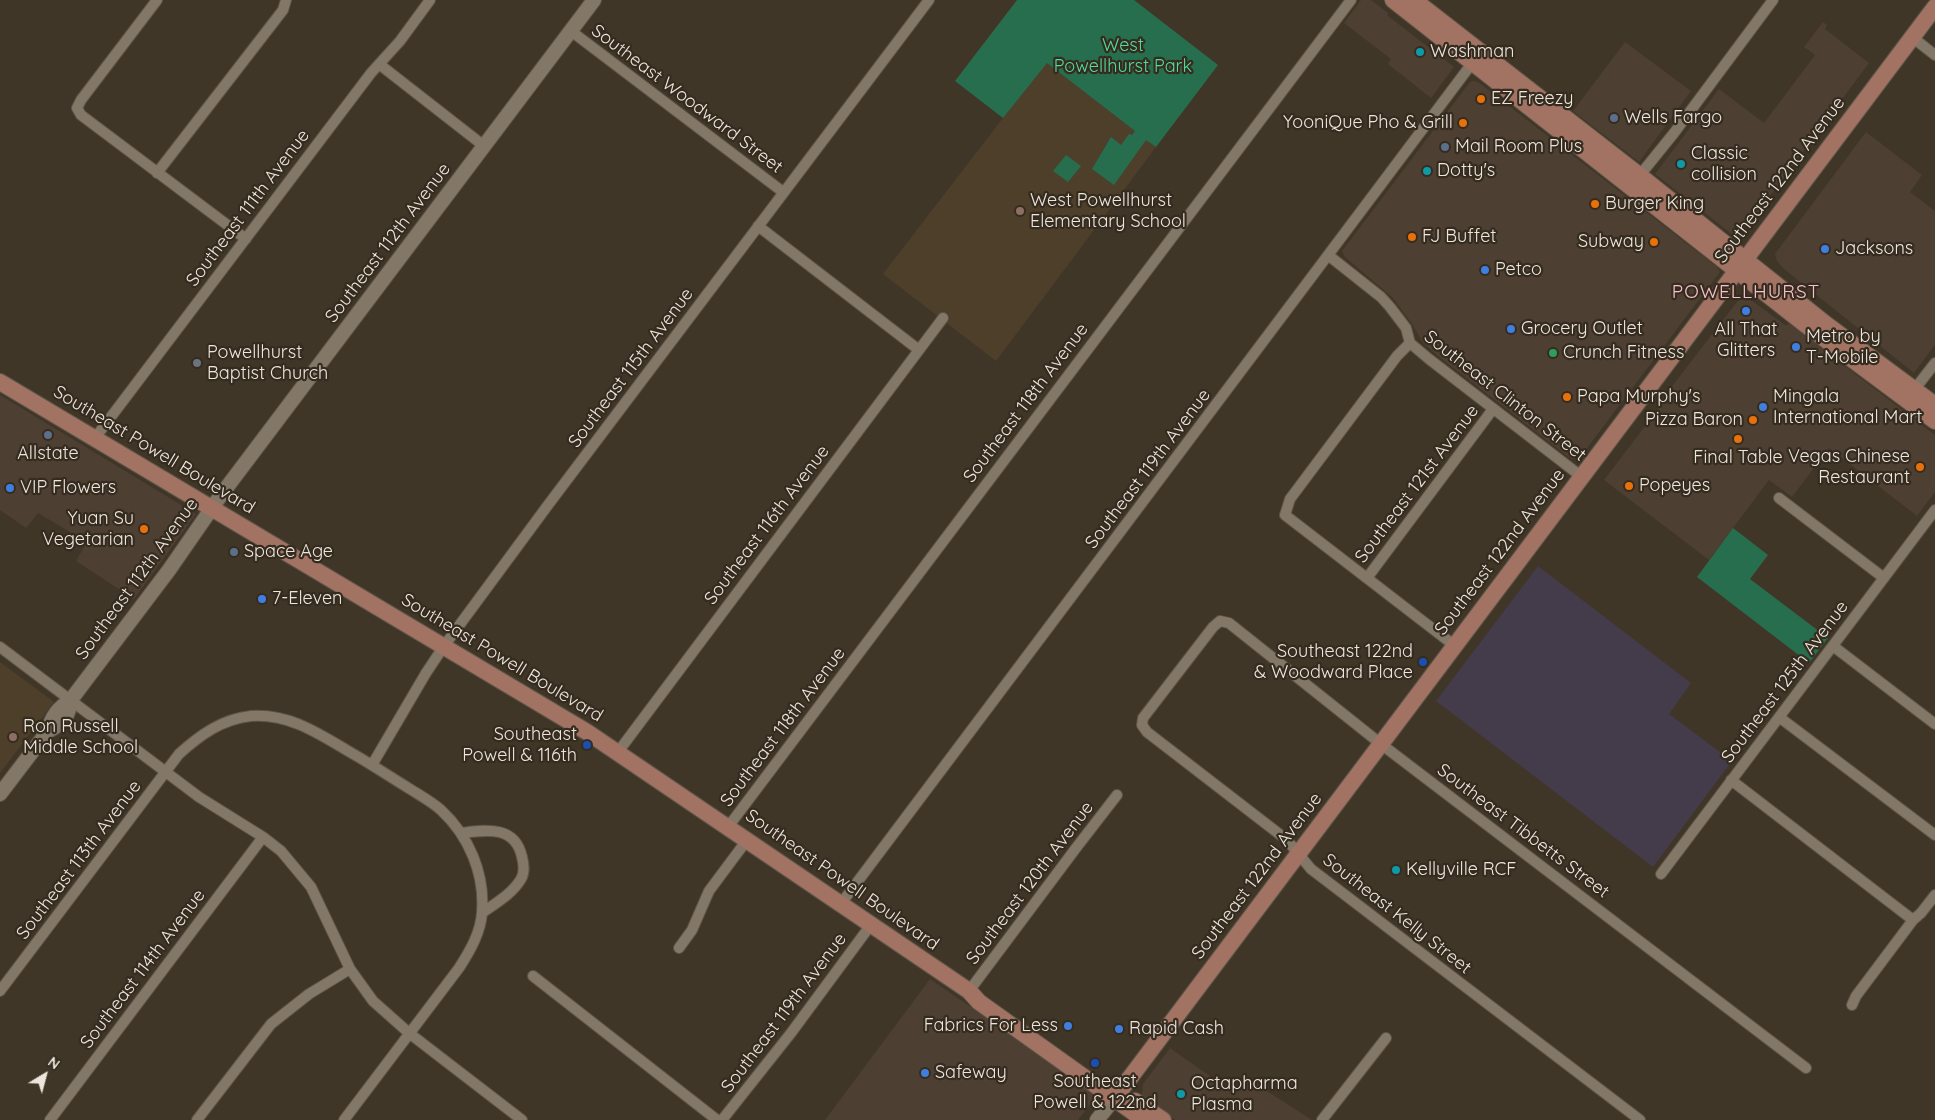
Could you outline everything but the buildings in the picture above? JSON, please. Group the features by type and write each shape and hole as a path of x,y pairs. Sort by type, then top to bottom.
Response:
{"main road":[{"name":"Southeast 112th Avenue","path":"0,794 48,732 58,726 70,712 70,701 169,570 212,508 594,0"},
{"path":"1393,0 1412,6 1741,264 1827,325 1935,406"},
{"path":"1412,6 1418,15 1443,32 1450,33 1454,31 1477,57"},
{"name":"Southeast 122nd Avenue","path":"1097,1120 1935,8"},
{"path":"1741,264 1802,322 1935,421"},
{"name":"Southeast Powell Boulevard","path":"0,382 444,646 618,752 870,926 969,991 979,1002 1117,1095 1163,1120"},
{"path":"1894,390 1903,392 1914,390"},
{"name":"Southeast Powell Boulevard","path":"1117,1095 1144,1120"}],"street":[{"path":"157,0 82,98 77,108 80,116 246,239"},
{"path":"157,173 283,10 286,0"},
{"name":"Southeast 111th Avenue","path":"95,438 379,64 400,41 430,0"},
{"name":"Southeast 115th Avenue","path":"372,765 444,646 929,0"},
{"name":"Southeast 118th Avenue","path":"728,827 1351,0"},
{"path":"1635,180 1674,133 1774,0"},
{"name":"Southeast Woodward Street","path":"571,31 783,192"},
{"path":"1912,38 1935,55"},
{"name":"Southeast 119th Avenue","path":"840,904 1477,57"},
{"path":"379,64 484,146"},
{"path":"758,226 919,350"},
{"name":"Southeast Clinton Street","path":"1328,255 1381,297 1406,328 1410,343 1582,478"},
{"name":"Southeast 116th Avenue","path":"618,752 943,318"},
{"path":"1410,343 1398,356 1290,500 1284,515 1455,646"},
{"path":"1914,390 1935,362"},
{"name":"Southeast 121st Avenue","path":"1367,578 1493,409"},
{"path":"1779,498 1884,578"},
{"name":"Southeast 125th Avenue","path":"1661,874 1935,510"},
{"name":"Southeast Tibbetts Street","path":"1142,724 1143,718 1213,627 1220,621 1229,624 1381,744 1806,1068"},
{"path":"1832,646 1935,724"},
{"path":"0,647 166,773 199,797 263,837 287,857 312,887 350,969 373,1001 409,1033 520,1119"},
{"name":"Southeast 113th Avenue","path":"0,991 179,754 210,728 252,716 273,716 293,721 372,765 436,806 461,833 472,852 480,875 482,912 480,927 467,956 409,1033"},
{"path":"1778,717 1935,835"},
{"name":"Southeast Kelly Street","path":"1142,724 1147,732 1287,840 1311,869 1640,1120"},
{"path":"1731,780 1912,920"},
{"name":"Southeast 120th Avenue","path":"969,991 1070,856 1118,796"},
{"path":"461,833 497,830 512,838 521,850 524,866 521,880 510,892 482,912"},
{"name":"Southeast 114th Avenue","path":"50,1120 263,837"},
{"path":"679,948 692,930 709,891 747,840"},
{"path":"1852,1005 1856,996 1912,920 1921,913 1935,895"},
{"name":"Southeast 119th Avenue","path":"722,1120 791,1033 870,926"},
{"path":"196,1120 271,1024 309,994 350,969"},
{"path":"533,976 717,1120"},
{"path":"344,1120 409,1033"},
{"path":"1322,1120 1386,1038"}],"shaded area":[{"path":"1361,0 1371,0 1388,13 1387,15 1454,67 1431,98 1388,64 1391,59 1344,23"},
{"path":"1823,22 1827,25 1825,29 1869,63 1738,239 1655,174 1719,89 1764,123 1815,55 1804,47"},
{"path":"1625,42 1691,91 1639,162 1573,111"},
{"name":"West Powellhurst Elementary School","path":"1046,62 1156,147 996,361 883,274"},
{"path":"1470,82 1478,82 1717,267 1720,272 1581,456 1575,459 1571,459 1423,343 1393,298 1345,257 1342,251"},
{"path":"1866,132 1922,175 1910,192 1935,211 1935,345 1914,373 1784,269 1777,261 1775,254"},
{"path":"1743,294 1785,325 1790,324 1935,435 1935,492 1917,516 1829,448 1792,497 1769,480 1709,560 1604,480 1665,400 1663,398"},
{"path":"0,395 196,514 134,599 76,561 87,542 38,513 26,528 0,510"},
{"path":"1538,566 1691,683 1669,714 1732,761 1653,867 1436,701"},
{"name":"Ron Russell Middle School","path":"0,662 54,702 0,773"},
{"path":"930,979 1098,1094 1078,1120 825,1120"},
{"path":"1170,1048 1234,1093 1245,1077 1312,1120 1175,1120 1144,1098 1142,1094 1143,1084"}],"green space":[{"name":"West Powellhurst Park","path":"1017,0 1134,0 1218,65 1156,147 1146,140 1114,185 1092,169 1111,137 1121,145 1129,134 1132,135 1135,131 1047,63 1003,118 955,81"},
{"path":"1066,155 1081,166 1068,182 1053,171"},
{"path":"1733,528 1768,555 1750,579 1828,638 1809,663 1697,577"}],"place":[{"name":"Washman","path":"1420,52"},
{"name":"EZ Freezy","path":"1481,99"},
{"name":"Wells Fargo","path":"1614,118"},
{"name":"YooniQue Pho & Grill","path":"1463,123"},
{"name":"Mail Room Plus","path":"1445,147"},
{"name":"Classic collision","path":"1681,164"},
{"name":"Dotty's","path":"1427,171"},
{"name":"Burger King","path":"1595,204"},
{"name":"West Powellhurst Elementary School","path":"1020,211"},
{"name":"FJ Buffet","path":"1412,237"},
{"name":"Subway","path":"1654,242"},
{"name":"Jacksons","path":"1825,249"},
{"name":"Petco","path":"1485,270"},
{"name":"All That Glitters","path":"1746,311"},
{"name":"Grocery Outlet","path":"1511,329"},
{"name":"Metro by T-Mobile","path":"1796,347"},
{"name":"Crunch Fitness","path":"1553,353"},
{"name":"Powellhurst Baptist Church","path":"197,363"},
{"name":"Papa Murphy's","path":"1567,397"},
{"name":"Mingala International Mart","path":"1763,407"},
{"name":"Pizza Baron","path":"1753,420"},
{"name":"Allstate","path":"48,435"},
{"name":"Final Table","path":"1738,439"},
{"name":"Vegas Chinese Restaurant","path":"1920,467"},
{"name":"Popeyes","path":"1629,486"},
{"name":"VIP Flowers","path":"10,488"},
{"name":"Yuan Su Vegetarian","path":"144,529"},
{"name":"Space Age","path":"234,552"},
{"name":"7-Eleven","path":"262,599"},
{"name":"Southeast 122nd & Woodward Place","path":"1423,662"},
{"name":"Ron Russell Middle School","path":"13,737"},
{"name":"Southeast Powell & 116th","path":"587,745"},
{"name":"Kellyville RCF","path":"1396,870"},
{"name":"Fabrics For Less","path":"1068,1026"},
{"name":"Rapid Cash","path":"1119,1029"},
{"name":"Southeast Powell & 122nd","path":"1095,1063"},
{"name":"Safeway","path":"925,1073"},
{"name":"Octapharma Plasma","path":"1181,1094"}],"district":[{"name":"POWELLHURST","path":"1746,292"}]}
